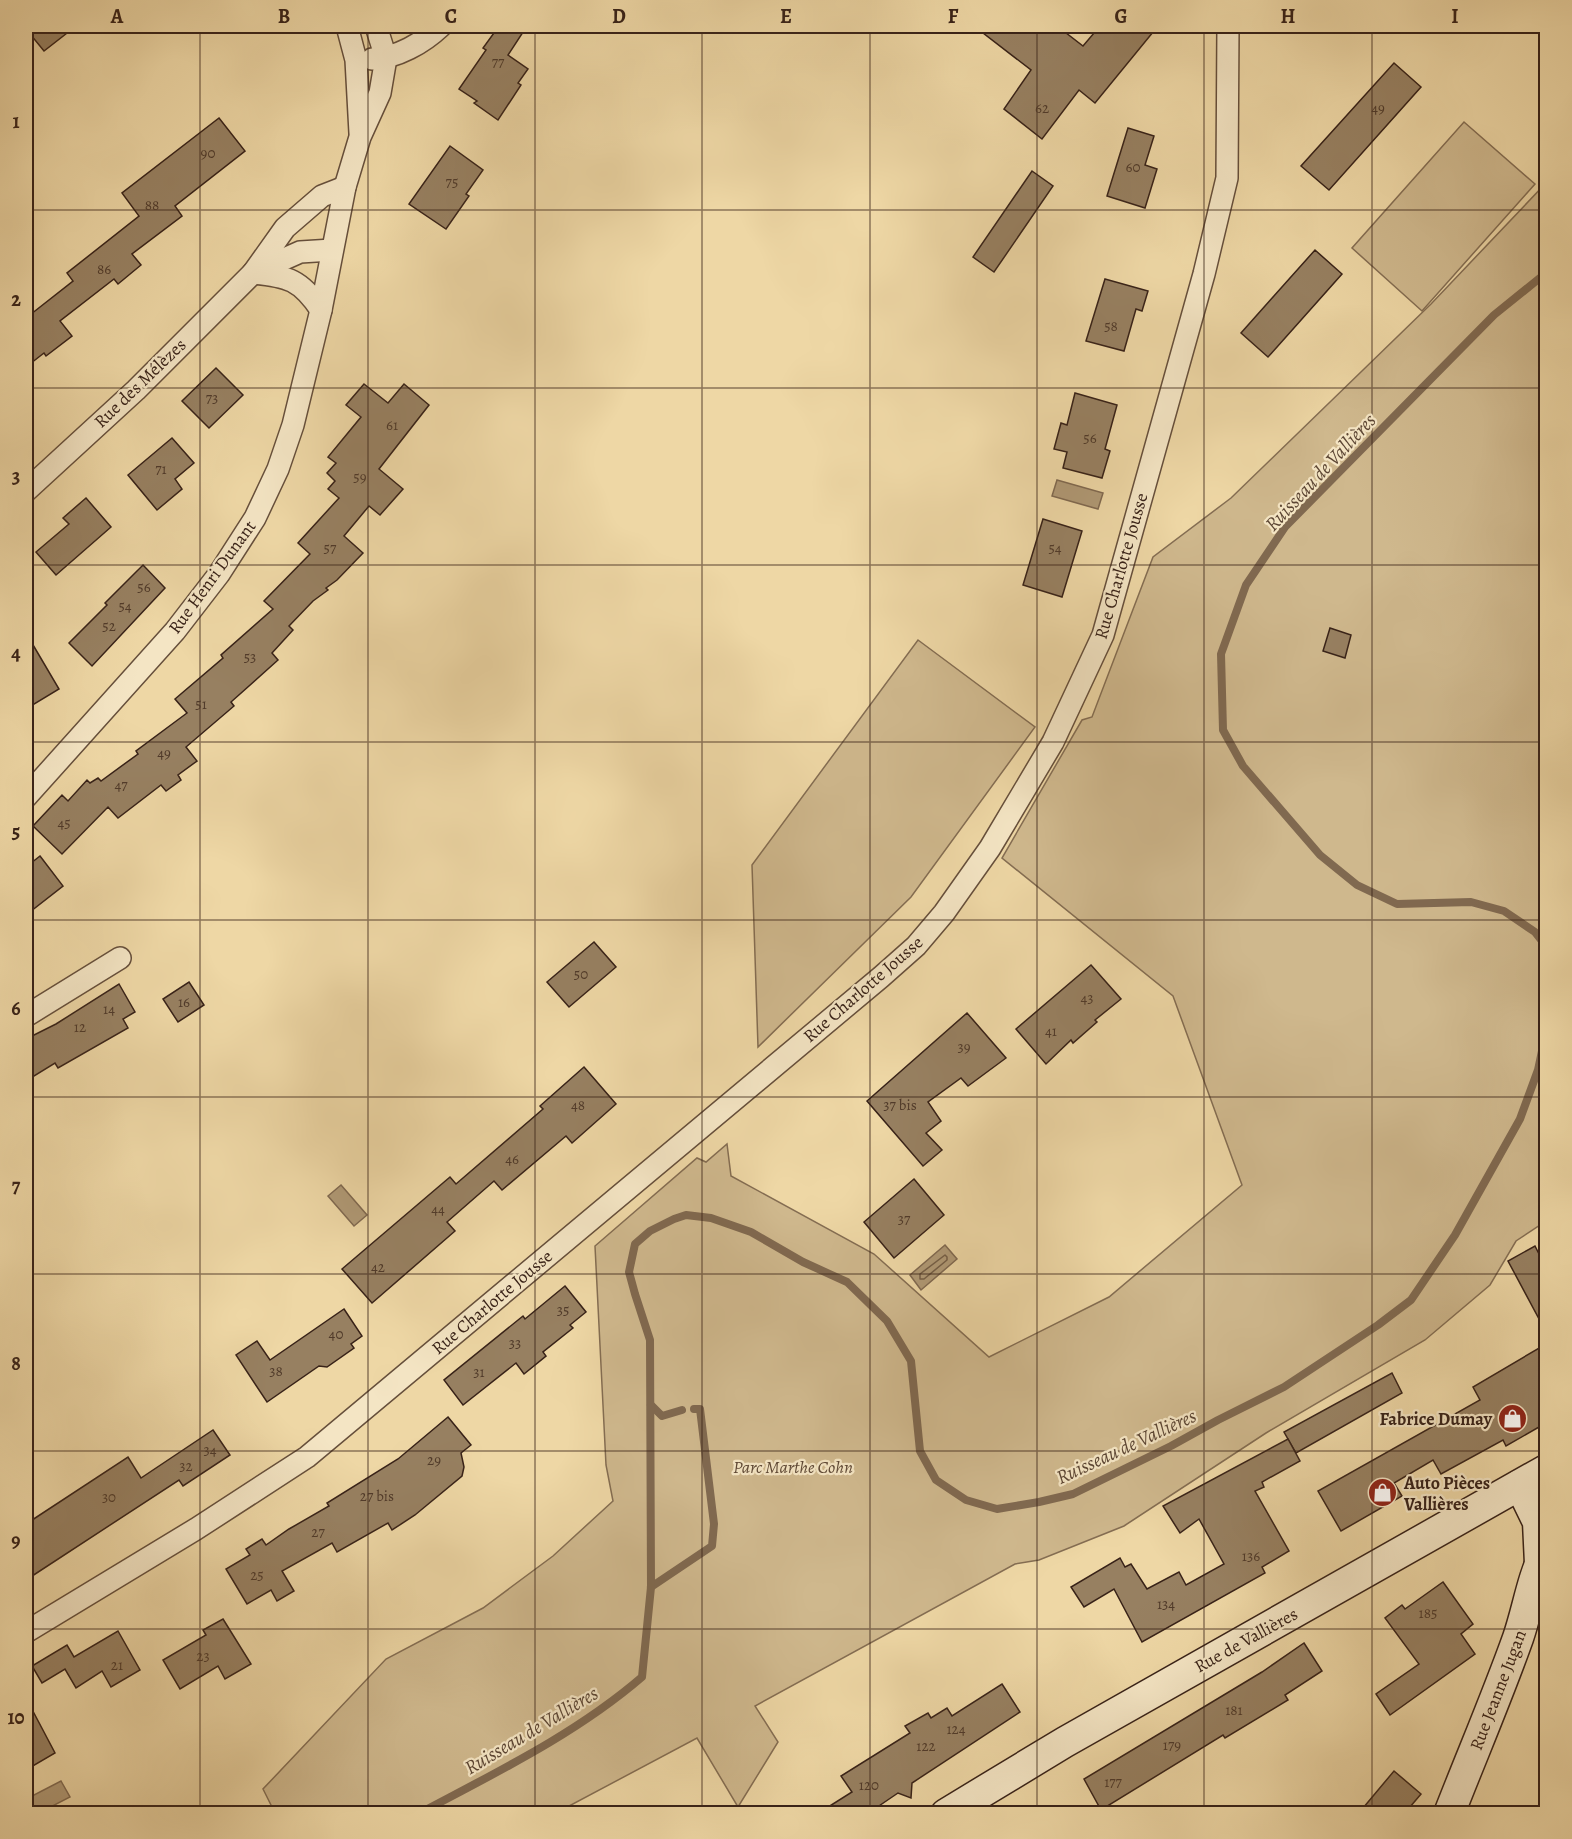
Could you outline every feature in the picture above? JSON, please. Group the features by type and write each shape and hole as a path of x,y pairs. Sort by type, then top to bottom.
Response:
{"main road":[{"name":"Rue de Vallières","path":"946,1814 1065,1742 1546,1470"},
{"name":"Rue Jeanne Jugan","path":"1449,1814 1525,1618 1543,1557 1538,1522 1520,1485"}],"street":[{"path":"349,29 379,26"},
{"name":"Rue Henri Dunant","path":"26,797 175,631 219,574 255,518 278,469 293,425 321,310 345,187 360,137 380,93 386,58 379,26"},
{"path":"356,60 386,58 411,47 441,26"},
{"name":"Rue Charlotte Jousse","path":"26,1632 196,1529 307,1457 881,976 916,946 944,913 990,848 1053,742 1103,635 1201,285 1227,178 1228,26"},
{"name":"Rue Henri Dunant","path":"349,29 356,60 360,137"},
{"name":"Rue des Mélèzes","path":"26,491 136,390 253,273 285,228 322,196 345,187"},
{"name":"Rue des Mélèzes","path":"253,273 300,252 332,250"},
{"path":"253,273 280,275 298,282 321,310"},
{"path":"26,1016 120,958"}],"green space":[{"path":"1464,122 1535,184 1422,311 1352,248"},
{"name":"Parc Marthe Cohn","path":"1546,183 1546,1221 1516,1241 1490,1285 1425,1340 1266,1433 1124,1526 1039,1560 1015,1564 755,1706 778,1742 738,1807 697,1738 556,1813 275,1813 263,1789 386,1659 483,1608 553,1556 613,1501 606,1465 595,1246 697,1158 706,1162 727,1144 731,1176 874,1254 989,1357 1109,1297 1242,1185 1173,996 1002,858 1082,720 1092,717 1153,557 1231,498 1431,304"},
{"path":"918,640 1035,727 911,897 758,1047 752,865"}],"water":[{"path":"1057,480 1103,493 1098,509 1052,496"},
{"path":"341,1185 367,1215 354,1226 328,1196"},
{"path":"945,1245 957,1259 921,1290 910,1275"},
{"path":"61,1781 70,1797 41,1812 35,1810 30,1803 32,1796"}],"building":[{"path":"26,26 76,26 44,51"},
{"path":"499,26 527,26 508,55 528,69 518,83 521,85 498,120 474,103 477,101 459,89 486,50 483,48"},
{"path":"974,26 1057,26 1083,46 1100,26 1158,26 1095,103 1079,90 1042,139 1004,109 1031,70"},
{"path":"1394,63 1421,87 1329,190 1301,166"},
{"path":"219,118 245,151 175,206 182,216 132,254 141,265 118,284 114,279 60,321 72,336 46,356 44,353 26,367 26,318 73,281 67,273 139,216 122,193"},
{"path":"1128,128 1154,136 1145,165 1157,169 1145,208 1107,196"},
{"path":"450,146 483,170 466,194 469,196 446,229 409,204"},
{"path":"1032,171 1053,186 994,272 973,257"},
{"path":"1315,250 1342,274 1268,357 1241,333"},
{"path":"1105,279 1148,291 1142,311 1136,309 1124,351 1086,341"},
{"path":"216,368 243,395 209,428 182,401"},
{"path":"364,384 388,403 404,384 429,405 379,469 403,489 380,515 369,506 344,536 363,553 289,626 293,630 272,653 278,660 231,702 234,706 186,747 197,761 178,775 181,780 166,791 161,785 118,818 108,807 62,854 33,826 62,795 68,801 87,780 90,783 98,778 101,781 138,754 136,751 187,713 175,699 223,658 221,655 273,609 264,601 310,554 298,543 339,498 328,489 335,481 327,473 336,463 328,457 361,417 346,405"},
{"path":"1075,393 1117,405 1105,449 1110,451 1102,478 1063,468 1067,452 1054,449 1061,423 1067,425"},
{"path":"172,438 194,463 175,479 182,489 157,510 128,475"},
{"path":"86,498 111,527 56,575 36,552 69,524 63,518"},
{"path":"1043,519 1082,531 1062,597 1023,585"},
{"path":"143,565 165,588 92,666 69,643"},
{"path":"1330,628 1351,635 1345,658 1323,651"},
{"path":"26,633 59,689 26,709"},
{"path":"40,856 63,886 26,915 26,867"},
{"path":"594,942 616,967 569,1007 547,982"},
{"path":"1091,965 1121,999 1095,1020 1097,1022 1073,1043 1071,1040 1046,1064 1016,1029"},
{"path":"189,982 204,1005 178,1022 163,999"},
{"path":"119,984 135,1012 123,1019 128,1028 58,1068 55,1063 26,1081 26,1039 56,1024"},
{"path":"967,1013 1006,1058 968,1086 961,1078 928,1102 941,1121 926,1133 942,1150 923,1166 867,1101"},
{"path":"584,1067 616,1104 572,1143 566,1136 502,1190 494,1181 447,1222 455,1231 372,1303 342,1269 450,1177 456,1184 543,1109 540,1106"},
{"path":"914,1179 944,1215 894,1258 864,1222"},
{"path":"1535,1246 1546,1268 1546,1332 1508,1261"},
{"path":"565,1286 586,1312 570,1325 573,1328 543,1352 546,1356 524,1374 516,1363 463,1405 444,1380 523,1316 525,1319"},
{"path":"344,1309 362,1336 351,1344 354,1348 327,1367 319,1366 267,1402 236,1355 257,1341 270,1360"},
{"path":"1546,1344 1546,1423 1506,1446 1503,1440 1441,1474 1433,1460 1394,1483 1402,1496 1341,1531 1318,1491 1480,1400 1473,1387"},
{"path":"1392,1373 1402,1393 1296,1453 1284,1432"},
{"path":"448,1417 471,1445 461,1453 464,1467 462,1476 415,1515 392,1530 388,1523 337,1552 332,1543 282,1571 294,1591 277,1601 271,1590 247,1604 226,1569 250,1555 246,1549 262,1539 266,1545 329,1506 327,1503 398,1459"},
{"path":"213,1430 230,1455 183,1486 179,1480 26,1580 26,1524 128,1457 141,1478"},
{"path":"1288,1439 1300,1461 1262,1482 1264,1487 1255,1491 1289,1551 1262,1567 1265,1573 1142,1642 1114,1589 1084,1607 1071,1587 1120,1558 1125,1567 1131,1564 1147,1589 1179,1572 1186,1585 1224,1564 1199,1519 1180,1533 1163,1506"},
{"path":"1443,1582 1473,1624 1461,1634 1475,1654 1390,1715 1376,1694 1419,1664 1385,1618 1402,1605 1405,1609"},
{"path":"223,1619 251,1664 225,1679 218,1666 180,1689 163,1660 206,1635 203,1630"},
{"path":"118,1631 140,1670 111,1687 102,1671 76,1688 65,1669 42,1683 32,1666 67,1645 74,1657"},
{"path":"1304,1643 1322,1671 1285,1695 1288,1700 1225,1738 1223,1735 1101,1810 1084,1779 1262,1672"},
{"path":"1002,1684 1020,1712 912,1783 911,1798 898,1793 867,1814 817,1814 852,1792 841,1776 910,1733 905,1726 928,1713 931,1718 947,1708 952,1716"},
{"path":"26,1698 55,1753 26,1770"},
{"path":"1394,1771 1421,1794 1404,1814 1358,1814"}],"waterway":[{"name":"Ruisseau de Vallières","path":"1546,273 1494,315 1285,527 1246,585 1221,654 1223,730 1243,766 1320,855 1357,885 1397,904 1471,902 1504,911 1535,932 1546,946"},
{"name":"Ruisseau de Vallières","path":"418,1814 562,1735 617,1698 642,1677 651,1587 650,1340 629,1272 635,1244 650,1231 686,1215 711,1218 751,1232 803,1262 847,1282 887,1321 911,1361 920,1451 936,1480 966,1500 997,1509 1039,1502 1073,1494 1284,1387 1378,1325 1411,1300 1455,1235 1520,1119 1538,1070 1546,1032"},
{"name":"Ruisseau de Vallières","path":"651,1405 662,1416 682,1410"},
{"name":"Ruisseau de Vallières","path":"651,1587 712,1546 714,1524 700,1409 694,1409"}],"place":[{"name":"Fabrice Dumay","path":"1513,1419"},
{"name":"Auto Pièces Vallières","path":"1383,1493"}]}
